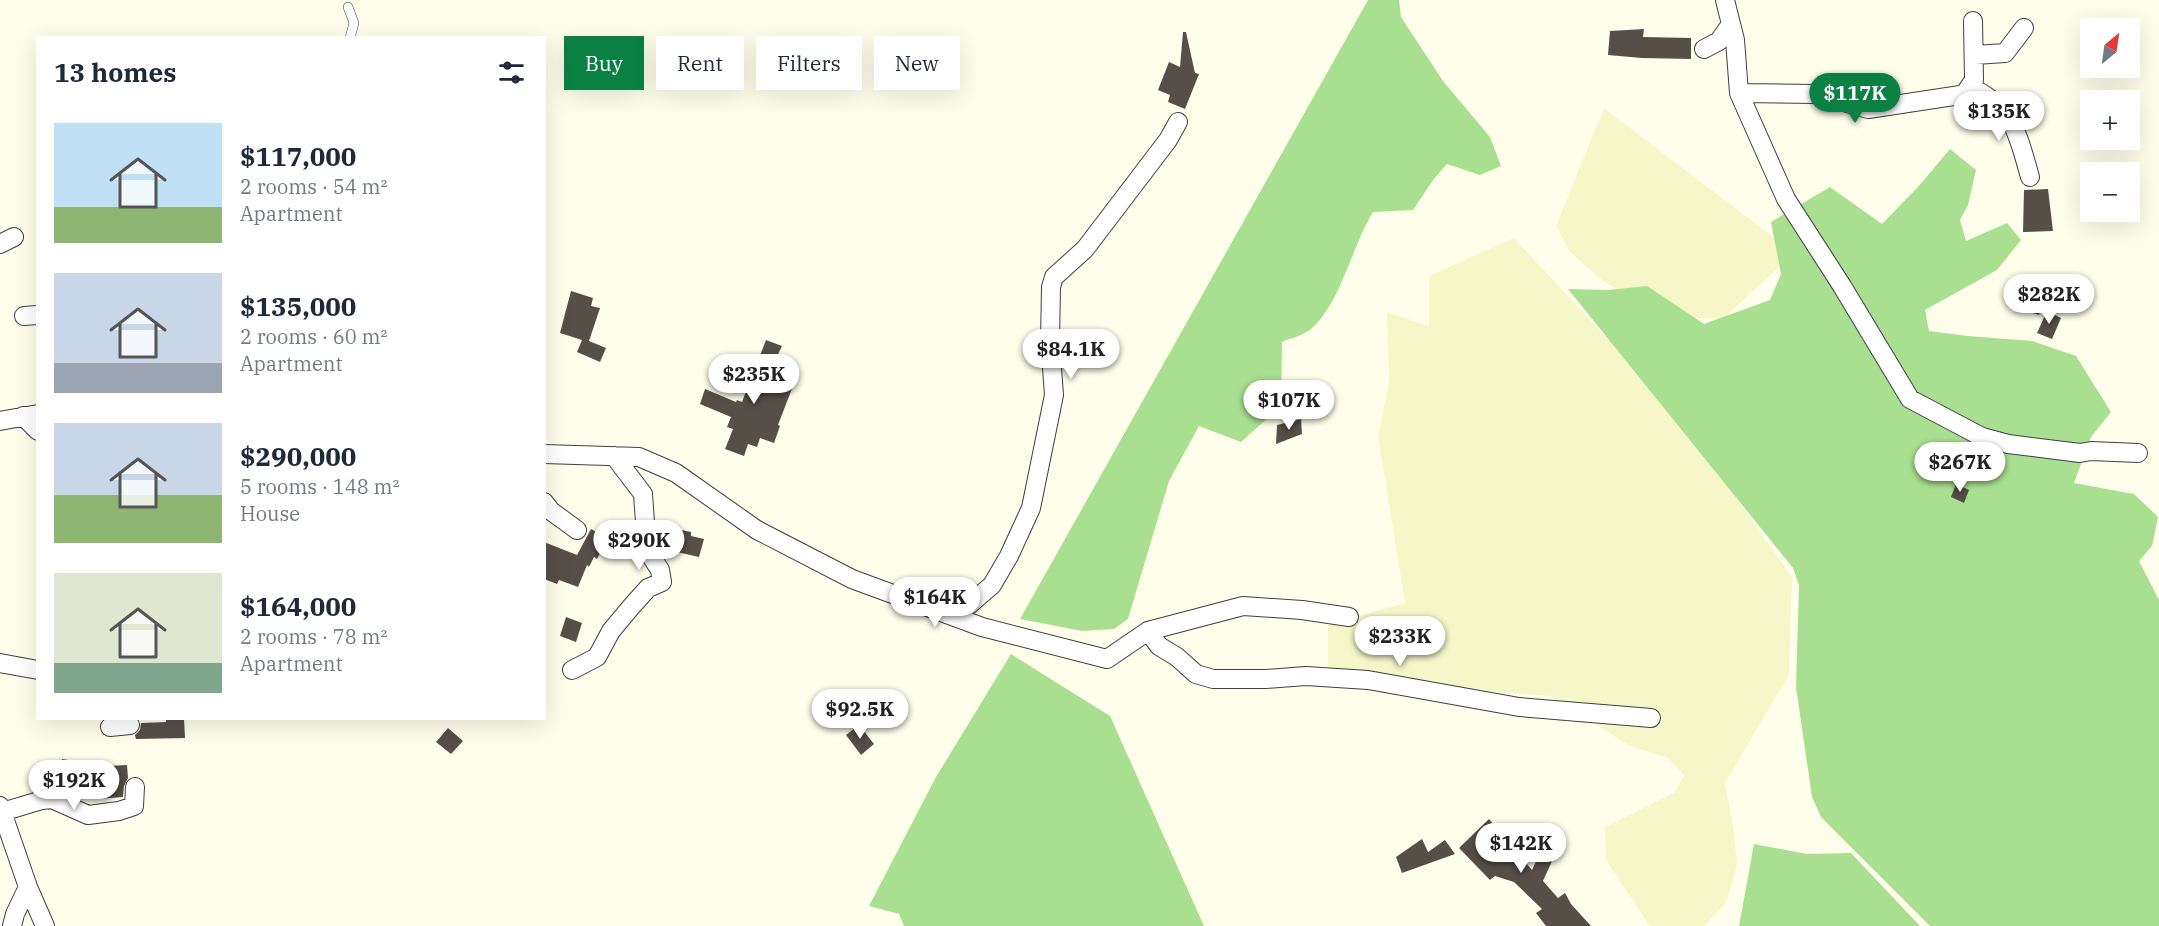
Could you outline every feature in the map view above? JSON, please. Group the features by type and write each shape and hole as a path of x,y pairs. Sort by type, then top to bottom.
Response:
{"street":[{"path":"1725,0 1735,40 1739,93 1786,199 1910,399 1982,437 2008,444 2080,453 2091,451 2138,453"},
{"path":"1963,96 1974,80 1973,21"},
{"path":"1704,49 1719,41 1731,24"},
{"path":"1975,55 2005,53 2024,28"},
{"path":"1739,93 1816,94 1868,109 1980,92 2006,112 2022,150 2030,177"},
{"path":"946,613 969,605 992,585 1009,556 1031,508 1054,395 1050,341 1051,287 1054,277 1085,249 1161,150 1178,122"},
{"path":"0,421 31,415"},
{"path":"546,454 639,457 676,474 756,530 852,579 982,627 1107,659 1148,631 1243,606 1302,610 1349,617"},
{"path":"572,670 597,657 611,631 631,607 648,588 662,582 660,570 647,550 643,494 614,456"},
{"path":"546,505 577,530"},
{"path":"1148,631 1160,646 1196,674 1213,678 1266,679 1306,676 1368,680 1519,706 1651,718"},
{"path":"0,663 36,670"},
{"path":"110,727 130,725"},
{"path":"52,799 88,815 119,811 134,806 135,787"},
{"path":"45,926 2,816 42,800 52,799 83,788"},
{"path":"12,926 28,887"}],"lane":[{"path":"348,7 354,23 351,36"}],"green space":[{"path":"1368,0 1399,0 1401,17 1443,81 1490,137 1501,166 1480,175 1447,164 1413,210 1373,212 1339,289 1322,317 1309,330 1282,342 1281,406 1241,442 1199,426 1169,481 1128,619 1114,629 1082,631 1020,619"},
{"path":"1604,108 1794,253 1723,319 1674,317 1604,282 1569,251 1556,226"},
{"path":"1950,149 1976,170 1968,205 1960,220 1966,241 2007,223 2021,240 1997,270 1925,310 1929,331 2032,341 2076,356 2111,412 2091,437 2074,483 2134,494 2158,517 2152,546 2139,561 2159,600 2159,926 1930,926 1821,817 1812,797 1796,687 1799,585 1793,568 1568,289 1608,290 1647,286 1704,324 1770,300 1781,274 1771,222 1830,187 1882,224 1918,187"},
{"path":"1514,238 1676,412 1792,577 1789,675 1725,783 1734,832 1737,865 1726,903 1704,926 1650,926 1606,860 1605,827 1675,792 1684,775 1668,758 1630,746 1550,696 1453,689 1328,671 1328,625 1405,603 1378,436 1389,382 1387,312 1429,326 1429,276"},
{"path":"1011,654 1110,716 1204,926 904,926 899,914 869,906 936,777"},
{"path":"1754,844 1807,854 1851,853 1920,926 1739,926"}],"building":[{"path":"1644,29 1643,37 1691,38 1691,59 1608,55 1610,31"},
{"path":"1183,32 1186,32 1195,73 1199,74 1185,109 1168,102 1170,95 1158,90 1169,62 1180,67"},
{"path":"2048,189 2053,231 2023,232 2024,190"},
{"path":"571,291 593,298 591,306 600,308 589,341 606,348 600,362 577,352 582,340 560,333"},
{"path":"2021,294 2044,300 2039,315 2013,307"},
{"path":"2047,311 2061,318 2052,339 2037,333"},
{"path":"766,340 782,346 767,377 793,386 778,425 780,426 774,443 760,438 757,447 748,444 744,456 725,449 733,429 727,427 731,417 700,404 705,389 736,402 737,400 742,402"},
{"path":"1301,419 1302,434 1276,444 1277,425"},
{"path":"1956,484 1969,490 1964,503 1951,497"},
{"path":"658,525 691,532 691,536 704,539 699,557 659,548"},
{"path":"591,529 608,538 597,559 594,557 589,567 587,565 578,587 559,580 557,584 546,580 546,543 577,555"},
{"path":"566,617 582,623 576,642 560,636"},
{"path":"166,720 184,720 185,738 136,739 135,735 140,730 141,723 166,722"},
{"path":"859,725 874,744 861,755 846,735"},
{"path":"448,728 463,741 451,754 436,742"},
{"path":"62,759 88,763 87,767 127,765 128,778 124,786 123,797 97,799 96,783 90,779 84,777 73,780 52,777 52,770 60,769"},
{"path":"1489,819 1532,870 1545,842 1558,848 1543,881 1558,898 1565,893 1571,904 1591,926 1546,926 1536,913 1542,909 1514,882 1495,876 1490,880 1459,848"},
{"path":"1422,839 1428,852 1445,840 1455,854 1402,873 1396,857"}]}
